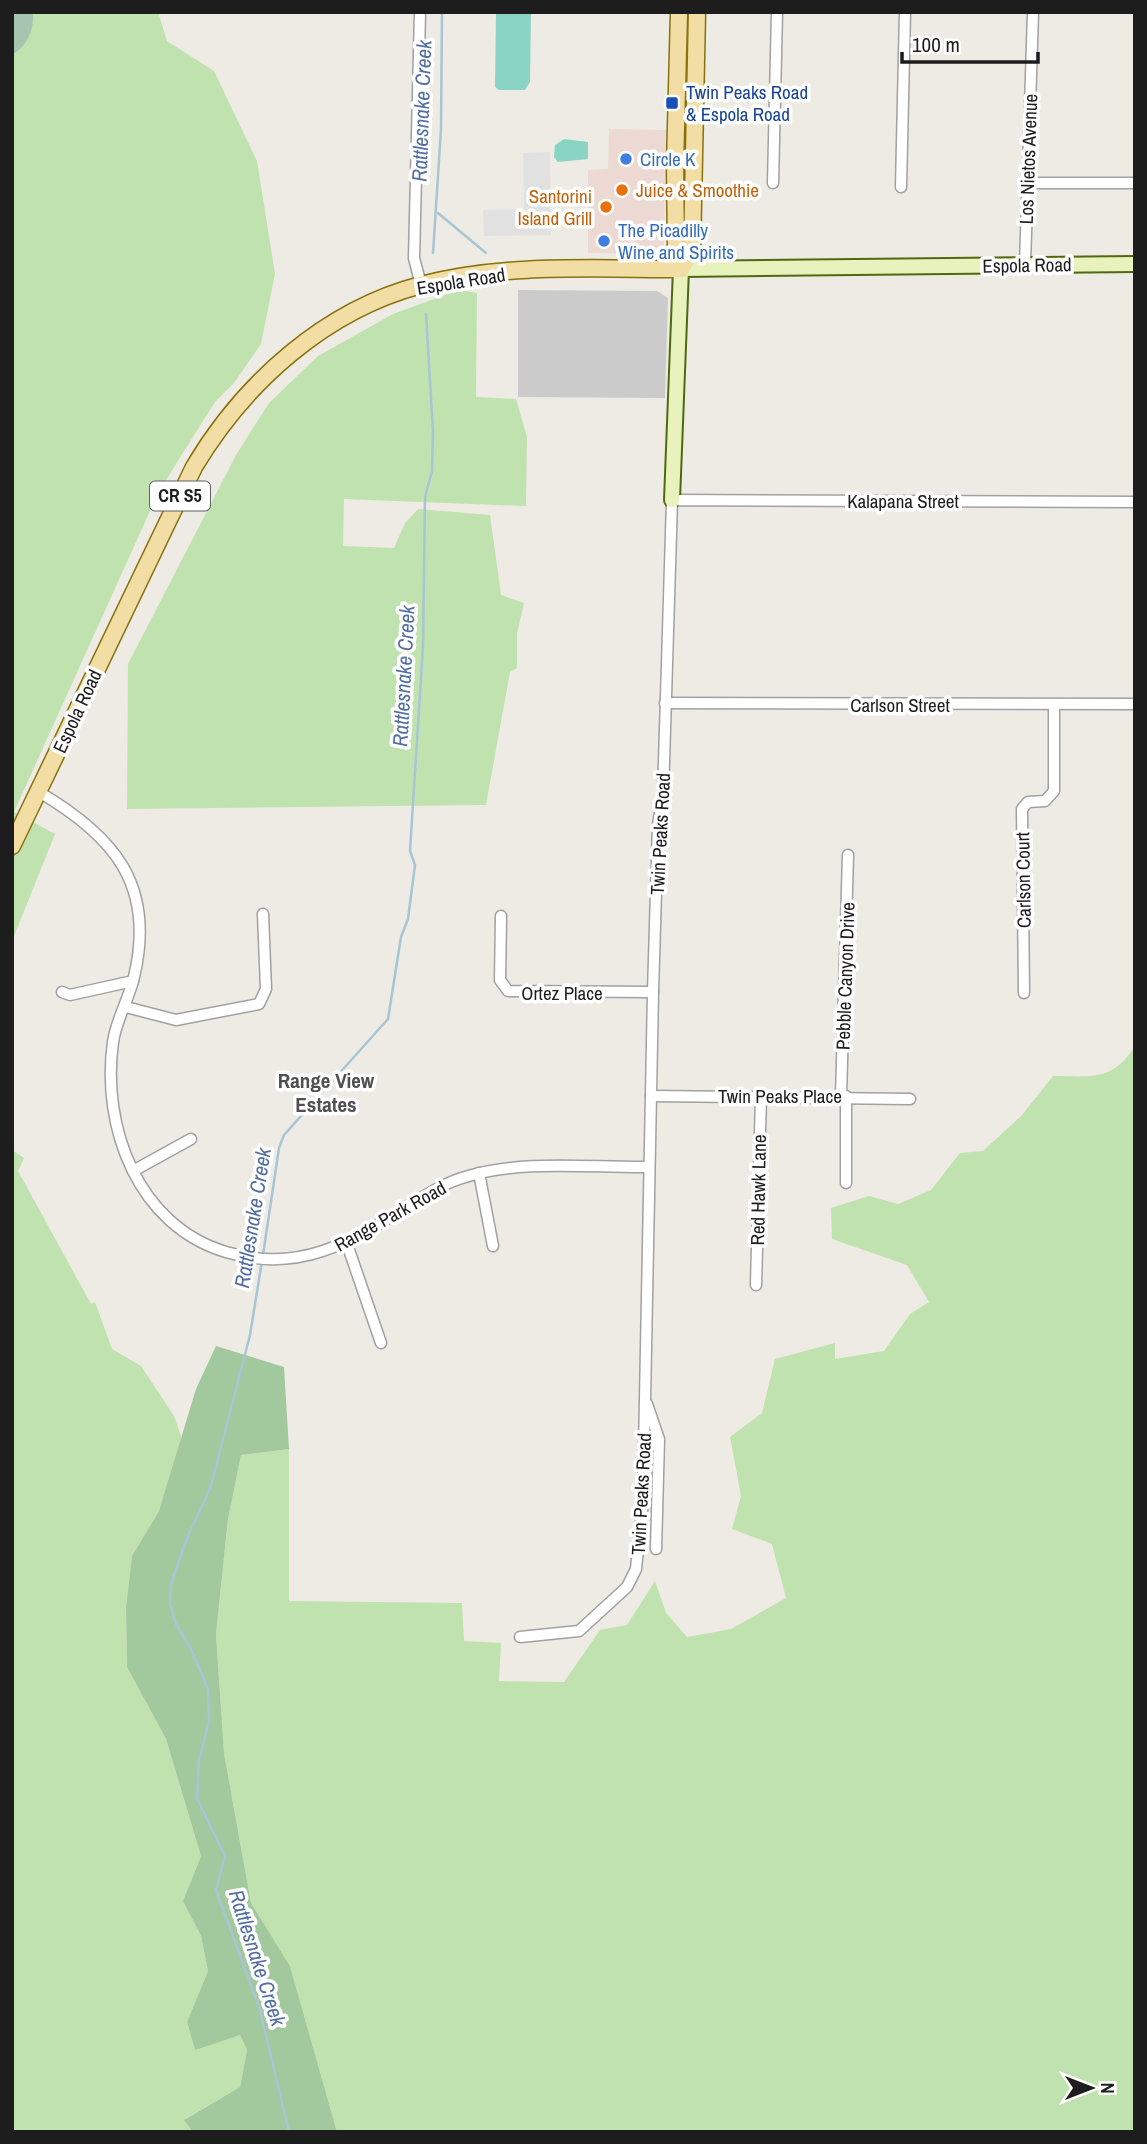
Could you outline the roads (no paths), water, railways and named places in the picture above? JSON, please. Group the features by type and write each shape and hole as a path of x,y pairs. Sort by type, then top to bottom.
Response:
{"main road":[{"name":"Twin Peaks Road","path":"672,500 681,269 676,252 679,12"},
{"name":"Twin Peaks Road","path":"681,269 692,248 697,12"},
{"name":"Espola Road","path":"12,846 183,490 222,425 271,370 319,334 377,301 421,285 523,271 1135,264"}],"street":[{"path":"420,12 414,258 415,271 421,285"},
{"path":"773,183 777,12"},
{"path":"901,187 905,12"},
{"name":"Los Nietos Avenue","path":"1025,264 1032,12"},
{"path":"1027,183 1135,183"},
{"name":"Kalapana Street","path":"672,500 1135,502"},
{"name":"Twin Peaks Road","path":"520,1637 579,1631 610,1605 633,1577 642,1532 653,992 672,500"},
{"name":"Carlson Street","path":"665,704 1135,704"},
{"name":"Carlson Court","path":"1024,993 1022,809 1028,802 1045,802 1054,791 1054,705"},
{"name":"Range Park Road","path":"39,792 89,824 123,866 138,911 138,952 126,1007 113,1042 111,1092 114,1125 133,1171 148,1196 169,1220 187,1234 218,1250 256,1259 290,1259 347,1244 446,1184 478,1173 508,1168 649,1167"},
{"name":"Pebble Canyon Drive","path":"846,1184 844,1096 848,855"},
{"path":"126,1007 176,1020 259,1004 266,989 263,914"},
{"name":"Ortez Place","path":"501,916 500,980 508,991 653,992"},
{"path":"62,992 70,995 133,981"},
{"name":"Twin Peaks Place","path":"651,1096 844,1096 910,1099"},
{"name":"Red Hawk Lane","path":"756,1285 761,1096"},
{"path":"133,1171 191,1139"},
{"path":"478,1173 493,1246"},
{"path":"347,1244 381,1343"},
{"name":"Twin Peaks Road","path":"645,1400 656,1423 659,1439 656,1549"}],"waterway":[{"name":"Rattlesnake Creek","path":"433,253 441,129 442,12"},
{"path":"438,213 486,253"},
{"name":"Rattlesnake Creek","path":"263,1255 279,1148 284,1135 388,1019 401,937 408,919 415,865 410,851 423,646 425,497 432,471 433,432 426,314"},
{"name":"Rattlesnake Creek","path":"262,1261 250,1335 211,1486 185,1543 171,1584 170,1604 176,1624 191,1649 208,1689 209,1722 199,1760 197,1798 225,1856 216,1890 260,2010 289,2132"}],"place":[{"name":"Twin Peaks Road & Espola Road","path":"672,103"},
{"name":"Circle K","path":"626,159"},
{"name":"Juice & Smoothie","path":"622,190"},
{"name":"Santorini Island Grill","path":"606,207"},
{"name":"The Picadilly Wine and Spirits","path":"604,241"}],"district":[{"name":"Range View Estates","path":"326,1093"}]}
